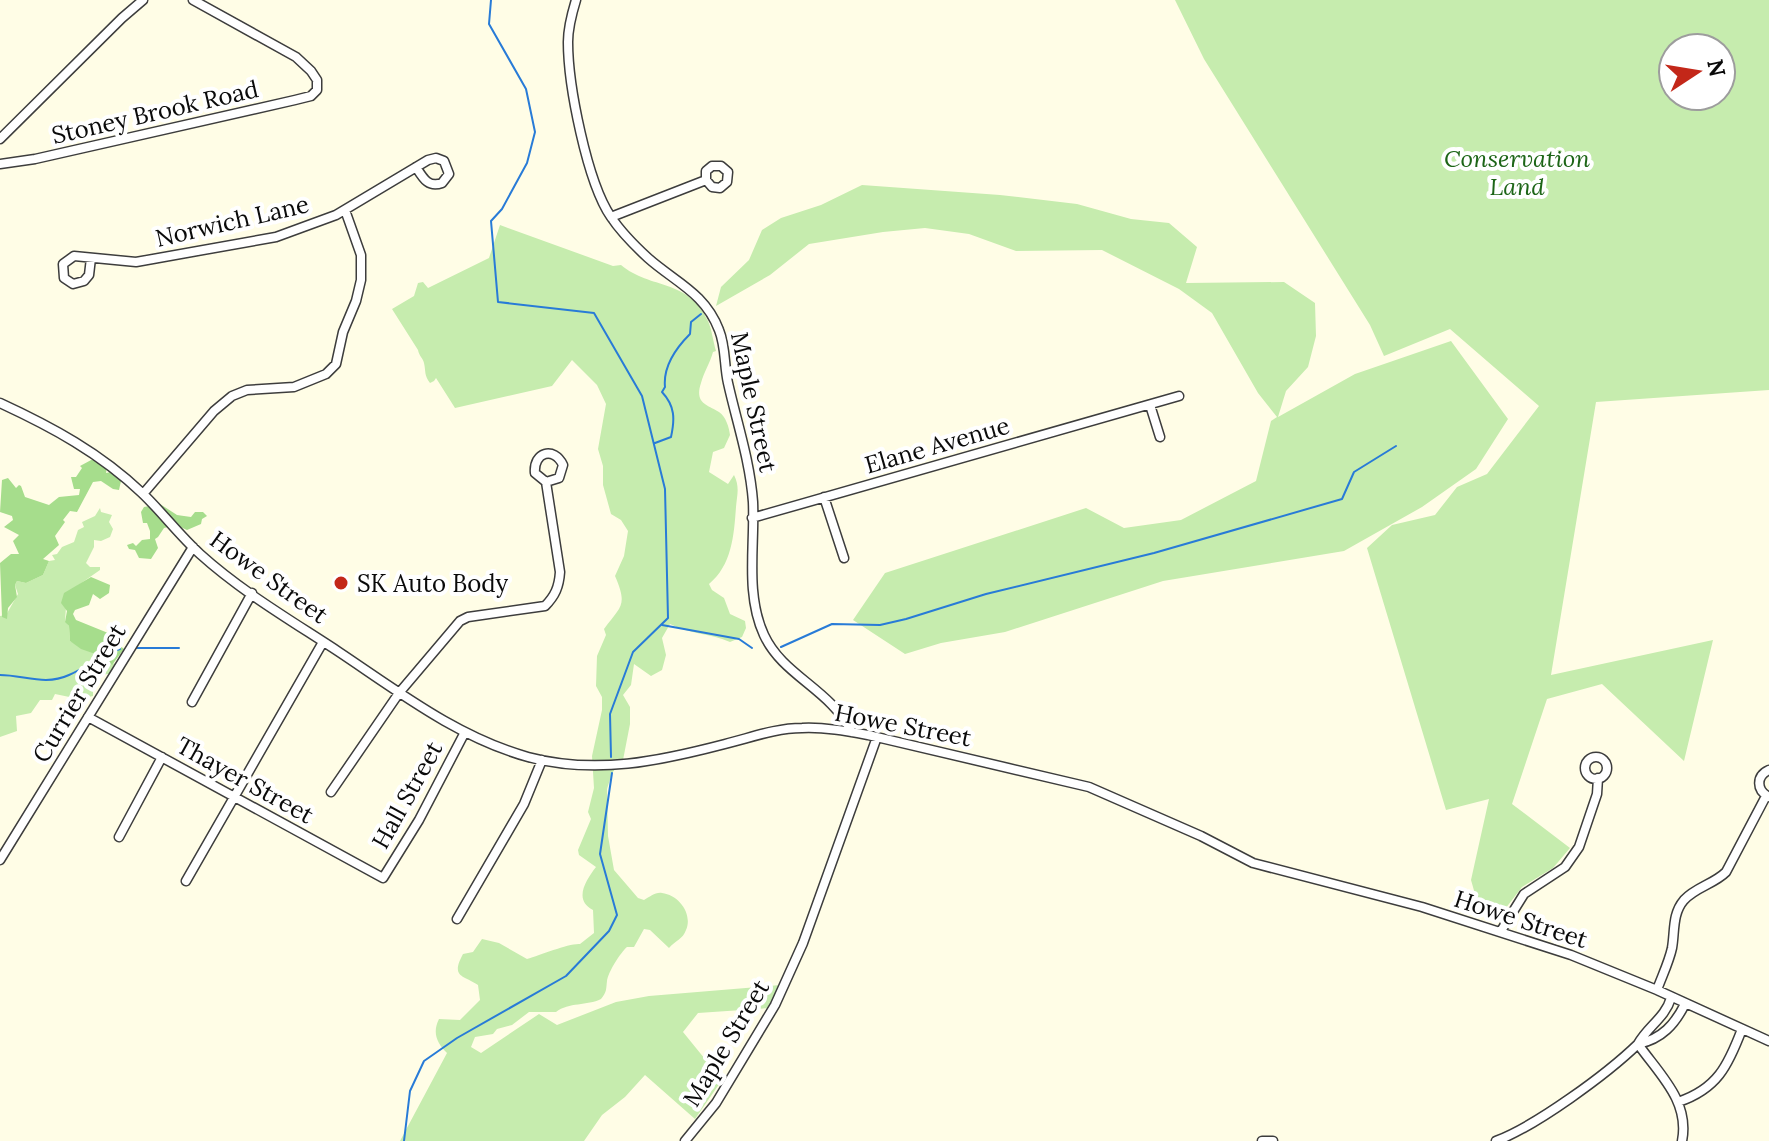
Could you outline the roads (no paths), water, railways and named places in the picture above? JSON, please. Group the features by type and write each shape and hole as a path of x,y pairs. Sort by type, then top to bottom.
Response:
{"street":[{"path":"0,139 143,0"},
{"name":"Stoney Brook Road","path":"0,164 35,159 295,100 311,96 317,90 317,80 296,57 193,0"},
{"name":"Maple Street","path":"576,0 568,39 573,91 591,170 611,217 649,259 699,296 717,323 749,469 754,589 764,635 788,668 842,713 852,732"},
{"name":"Norwich Lane","path":"91,258 136,262 264,239 302,228 345,210 416,167"},
{"path":"611,217 706,180"},
{"path":"143,494 214,411 232,396 247,390 294,387 326,374 336,364 343,332 361,280 361,255 345,210"},
{"name":"Elane Avenue","path":"752,518 1179,396"},
{"name":"Howe Street","path":"0,403 92,451 143,494 193,547 323,642 399,693 465,732 502,748 542,760 580,766 624,766 784,730 802,728 877,737 1089,787 1201,836 1253,863 1422,907 1571,955 1769,1041"},
{"path":"1150,405 1160,437"},
{"path":"331,792 399,693 460,621 468,617 545,606 553,598 559,585 560,572 546,482"},
{"path":"824,497 844,558"},
{"name":"Currier Street","path":"0,860 151,610 193,547"},
{"path":"192,702 252,593"},
{"path":"186,881 323,642"},
{"name":"Thayer Street","path":"88,717 383,878"},
{"name":"Hall Street","path":"383,878 419,820 465,732"},
{"name":"Maple Street","path":"685,1141 716,1103 775,1005 803,943 877,737"},
{"path":"119,837 162,757"},
{"path":"457,919 524,804 542,760"},
{"path":"1657,990 1669,958 1674,922 1680,905 1691,893 1716,881 1726,872 1768,796 1760,790 1759,781 1763,773 1769,770"},
{"path":"1501,931 1524,894 1565,867 1579,847 1597,794 1598,778"},
{"path":"1496,1141 1519,1130 1599,1077 1638,1044 1667,1010 1671,998"},
{"path":"1638,1044 1670,1028 1685,1004"},
{"path":"1678,1102 1711,1086 1724,1069 1742,1029"},
{"path":"1638,1044 1669,1083 1678,1102 1684,1132 1682,1141"},
{"path":"1262,1141 1273,1141"}],"waterway":[{"path":"491,0 489,24 526,89 535,132 527,163 502,209 491,221 498,302 594,313 642,396 665,489 668,618 633,652 610,714 611,757"},
{"path":"655,443 671,437 672,408 662,392 668,365 690,334 691,322 701,314"},
{"path":"781,647 832,624 880,625 906,619 986,594 1154,553 1342,499 1354,472 1396,446"},
{"path":"662,625 739,639 752,648"},
{"path":"137,648 179,648"},
{"path":"0,675 51,680 76,672 120,649"},
{"path":"404,1141 410,1091 424,1061 457,1038 566,976 609,931 617,915 600,854 612,773"}],"place":[{"name":"SK Auto Body","path":"341,583"}],"park label":[{"name":"Conservation Land","path":"1517,172"}]}
